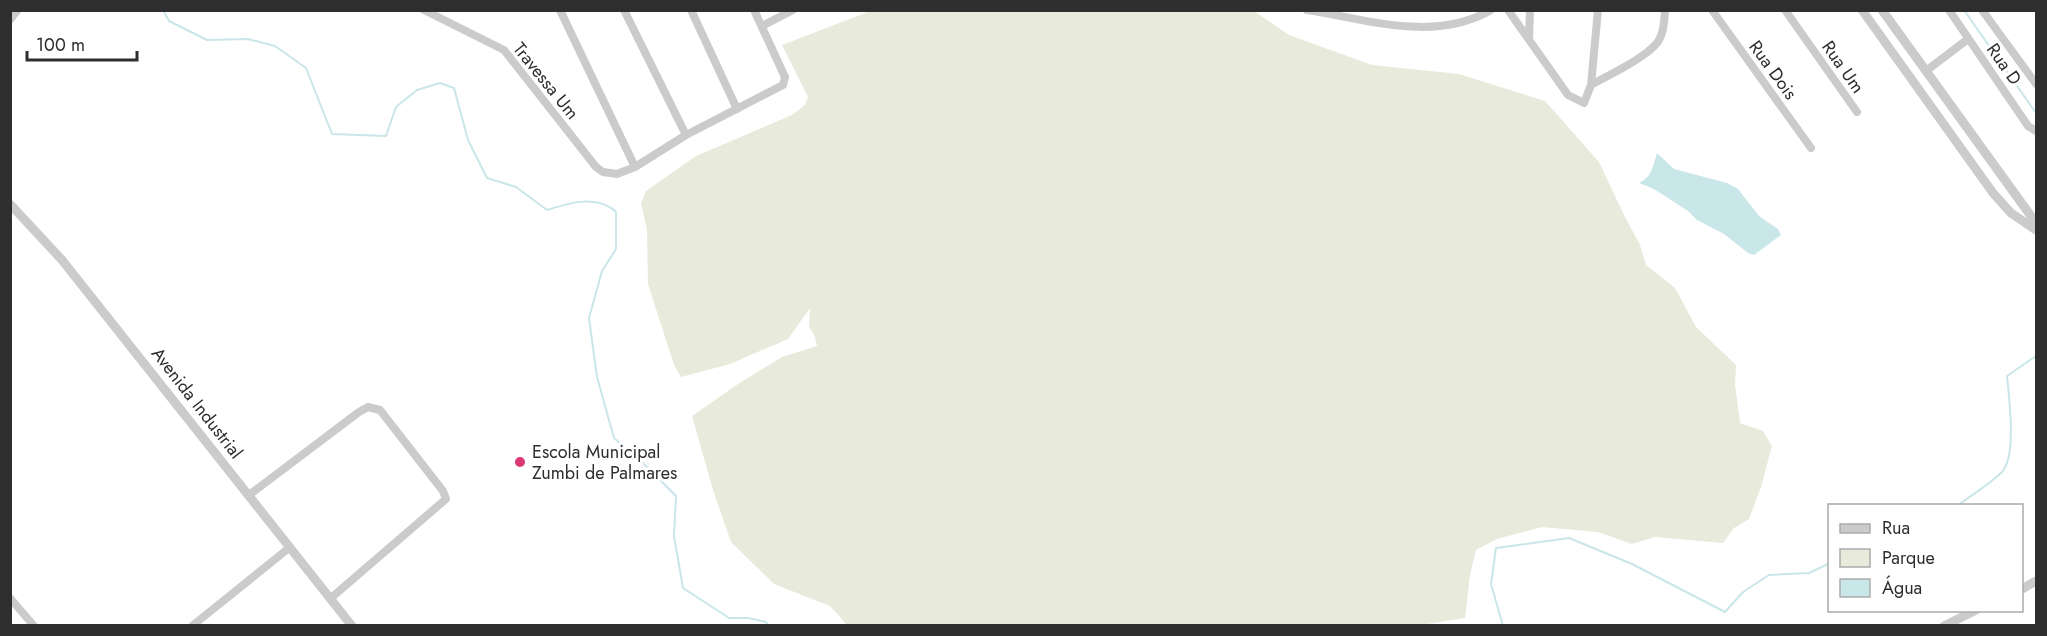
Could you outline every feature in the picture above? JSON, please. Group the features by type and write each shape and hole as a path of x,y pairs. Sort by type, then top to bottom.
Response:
{"street":[{"path":"10,19 17,10"},
{"name":"Travessa Um","path":"424,10 504,50 596,167 603,172 617,174 635,167"},
{"path":"560,10 635,167 686,135 783,85 785,77 754,10"},
{"path":"624,10 686,135"},
{"path":"691,10 737,109"},
{"path":"762,26 793,10"},
{"path":"1306,10 1406,26 1433,28 1467,22 1491,10"},
{"path":"1508,10 1568,95 1584,103 1591,85 1598,10"},
{"path":"1528,40 1530,10"},
{"path":"1591,85 1656,44 1663,30 1665,10"},
{"name":"Rua Um","path":"1785,10 1857,112"},
{"path":"1862,10 1993,193 2011,213 2037,230"},
{"path":"1882,10 2037,223"},
{"name":"Rua D","path":"1949,10 2028,126 2037,131"},
{"path":"1982,10 2037,84"},
{"name":"Rua Dois","path":"1717,12 1811,148"},
{"path":"1926,71 1968,39"},
{"name":"Avenida Industrial","path":"10,204 62,260 352,626"},
{"path":"249,495 359,411 368,407 380,410 443,491 446,499 331,598"},
{"path":"192,626 289,548"},
{"path":"2023,588 2037,581"},
{"path":"10,598 34,626"},
{"path":"1944,626 1972,612"}],"green space":[{"path":"873,10 1254,11 1289,35 1372,65 1459,74 1545,101 1599,162 1640,245 1646,265 1675,288 1696,327 1736,365 1735,384 1740,423 1763,431 1772,446 1761,487 1749,519 1734,528 1723,543 1655,537 1632,544 1598,532 1542,527 1497,539 1476,550 1470,575 1465,618 1421,625 847,625 830,606 774,584 731,542 713,490 692,416 782,357 817,346 809,326 810,308 788,339 730,364 681,377 674,365 648,284 647,230 641,203 646,191 696,156 792,115 805,105 808,97 782,45"}],"water":[{"path":"1657,153 1674,169 1727,183 1738,189 1759,216 1778,229 1781,235 1754,255 1748,253 1724,234 1697,220 1688,211 1654,189 1639,183 1649,174"}],"waterway":[{"path":"163,10 169,21 207,40 248,39 275,46 306,68 332,134 386,136 396,107 417,90 440,83 454,88 468,140 487,178 516,187 547,210 574,203 592,202 609,206 616,212 616,249 602,271 589,318 597,377 614,438 676,496 674,536 683,588 729,618 748,618 766,622 768,626"},
{"path":"1964,10 2036,113"},
{"path":"1960,504 1997,477 2007,464 2011,440 2007,376 2036,356"},
{"path":"1503,626 1491,584 1496,548 1569,538 1632,564 1725,612 1743,592 1769,575 1809,573 1828,564"}],"place":[{"name":"Escola Municipal Zumbi de Palmares","path":"520,462"}]}
